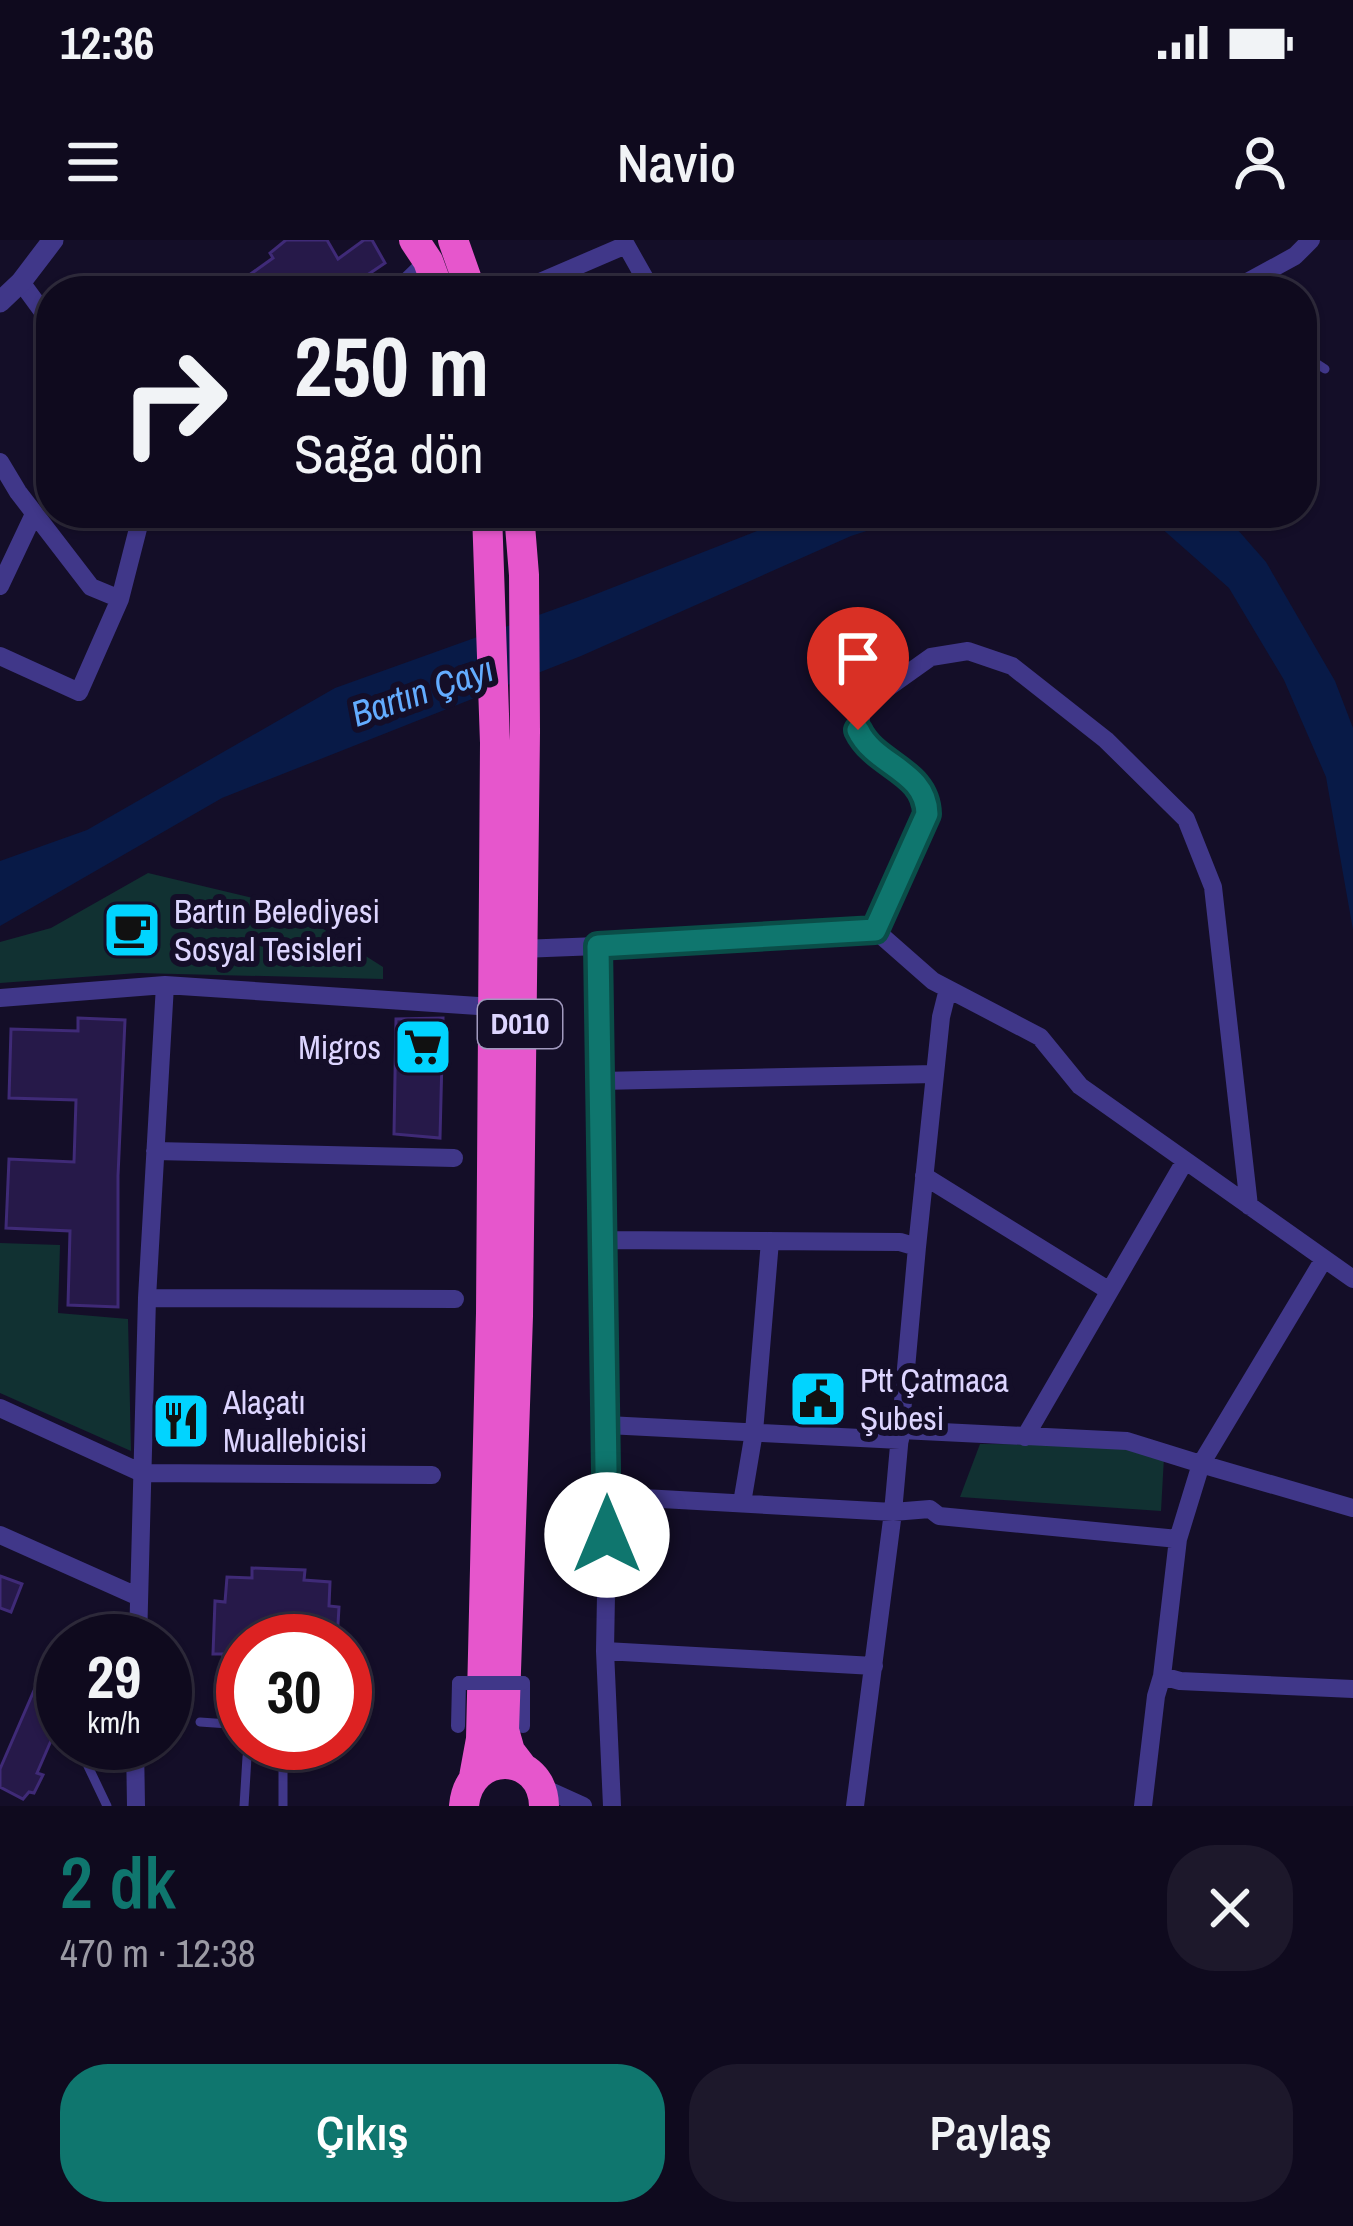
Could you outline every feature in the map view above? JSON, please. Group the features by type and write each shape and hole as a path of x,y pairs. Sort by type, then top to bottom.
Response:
{"highway":[{"path":"453,240 466,276"},
{"name":"D010","path":"488,528 495,743 494,1007 504,1314"},
{"name":"D010","path":"504,1314 521,949 525,732 521,528"},
{"path":"504,1314 504,1730 510,1750 536,1787"},
{"path":"464,1795 481,1739 504,1314"},
{"path":"464,1795 496,1764 536,1787"}],"street":[{"path":"0,302 53,240"},
{"path":"1258,276 1295,256 1311,240"},
{"path":"554,276 626,245 644,276"},
{"path":"406,276 421,250"},
{"path":"21,282 36,302"},
{"path":"0,462 36,517"},
{"path":"0,586 34,514"},
{"path":"45,528 91,587 120,599"},
{"path":"0,656 79,692 120,599 138,528"},
{"path":"875,930 927,814 926,796 914,780 864,744 858,730 862,712 886,688 931,657 968,651 1012,666 1106,740 1186,819 1213,887 1249,1206"},
{"path":"521,949 875,930 932,981 1040,1037 1080,1086 1353,1279"},
{"path":"598,946 608,1496 605,1652 612,1806"},
{"path":"139,1614 147,1298 165,985"},
{"path":"0,998 165,985 494,1007"},
{"path":"855,1806 893,1512 947,988"},
{"path":"600,1081 935,1074"},
{"path":"155,1151 454,1158"},
{"path":"1025,1437 1185,1161"},
{"path":"925,1176 1108,1290"},
{"path":"603,1240 900,1242 917,1247"},
{"path":"742,1503 754,1432 770,1241"},
{"path":"1143,1806 1178,1539 1201,1463 1324,1259"},
{"path":"147,1298 455,1299"},
{"path":"0,1408 142,1473 432,1475"},
{"path":"607,1425 1127,1441 1353,1508"},
{"path":"608,1496 893,1512 930,1509 939,1516 1178,1539"},
{"path":"0,1535 139,1597"},
{"path":"605,1652 874,1666"},
{"path":"1162,1676 1180,1681 1353,1690"},
{"path":"458,1726 459,1683 523,1683 523,1726"},
{"path":"536,1787 583,1806"},
{"path":"122,1806 135,1796"}],"lane":[{"path":"1317,364 1325,369"},
{"path":"200,1723 216,1724"},
{"path":"89,1770 107,1806"},
{"path":"244,1806 246,1770"},
{"path":"283,1770 283,1806"}],"green space":[{"path":"148,873 287,906 383,967 383,979 138,973 0,983 0,942 51,928"},
{"path":"0,1243 60,1245 58,1313 128,1319 131,1451 0,1393"},
{"path":"980,1444 1127,1445 1164,1457 1161,1511 960,1497"}],"water":[{"name":"Bartın Çayı","path":"765,528 876,528 581,656 222,798 0,926 0,861 87,830 335,688"},
{"path":"1161,528 1236,528 1266,562 1335,681 1353,728 1353,930 1326,777 1284,680 1229,588"}],"building":[{"path":"286,240 327,240 338,259 364,240 372,240 385,263 366,276 248,276 273,258 270,253"},
{"name":"Bartın Belediyesi Sosyal Tesisleri","path":"113,907 150,914 150,947 114,946"},
{"path":"78,1018 125,1020 118,1307 68,1305 70,1231 6,1228 9,1159 74,1162 76,1100 9,1098 11,1029 78,1031"},
{"path":"443,1018 440,1138 394,1134 396,1019"},
{"path":"252,1568 305,1570 304,1580 330,1582 329,1606 339,1607 339,1614 216,1614 213,1654 215,1601 225,1602 227,1577 252,1578"},
{"path":"0,1576 22,1584 11,1612 0,1608"},
{"path":"36,1686 36,1770 43,1775 34,1793 23,1799 0,1787 0,1769"}],"place":[{"name":"Bartın Belediyesi Sosyal Tesisleri","path":"132,930"},
{"name":"Migros","path":"423,1047"},
{"name":"Ptt Çatmaca Şubesi","path":"818,1399"},
{"name":"Alaçatı Muallebicisi","path":"181,1421"}],"route":[{"path":"607,1535 598,946 875,930 927,814 926,796 914,780 864,744 858,730"}]}
